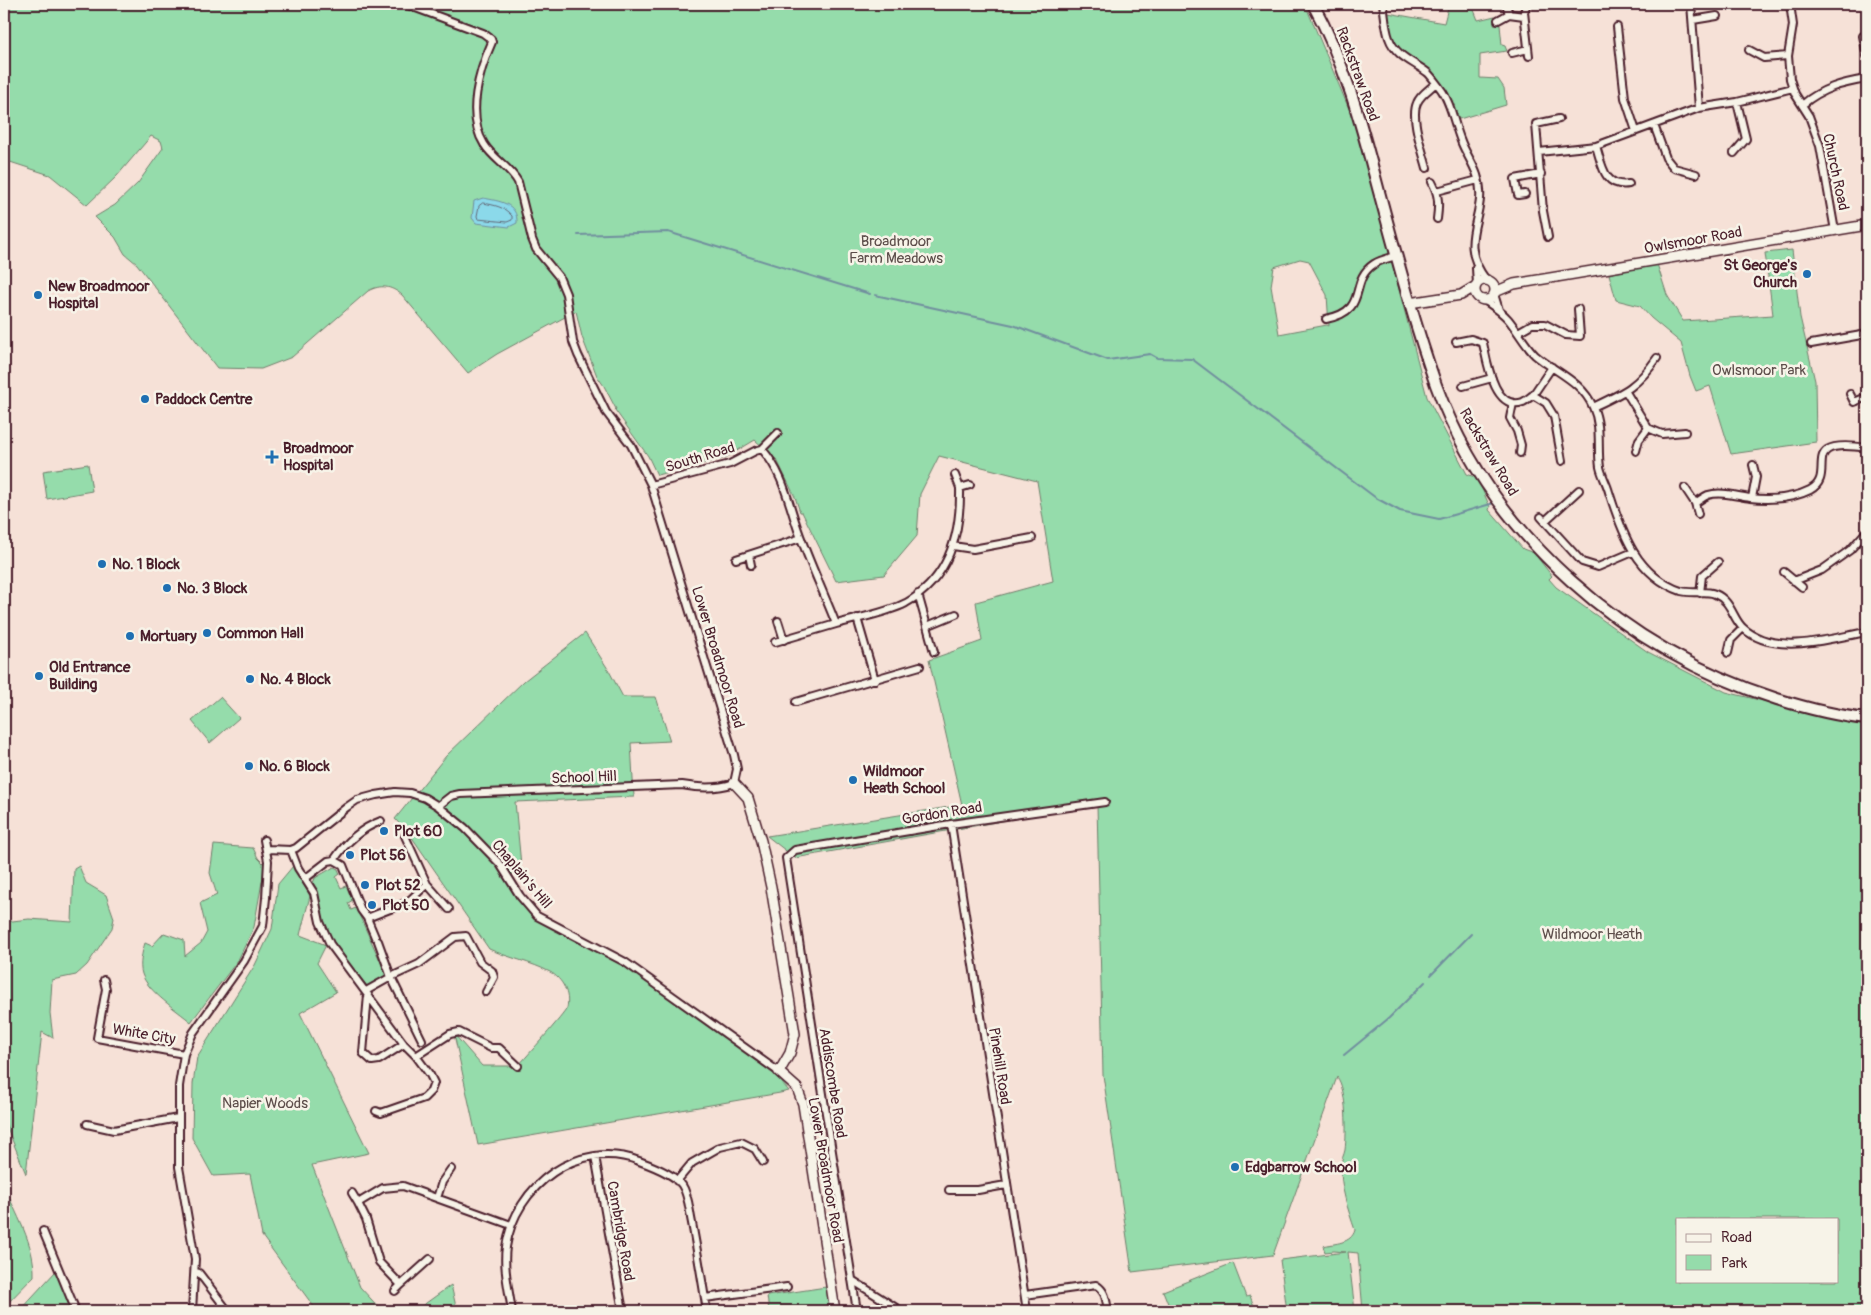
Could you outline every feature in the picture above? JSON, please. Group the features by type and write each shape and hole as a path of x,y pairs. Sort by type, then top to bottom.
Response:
{"main road":[{"name":"Rackstraw Road","path":"1313,4 1337,53 1350,89 1409,303 1442,398 1468,451 1497,498 1522,530 1559,570 1612,616 1645,638 1718,677 1757,692 1802,706 1867,719"}],"street":[{"name":"Lower Broadmoor Road","path":"404,4 490,36 492,42 482,64 475,106 477,126 484,144 514,174 518,182 534,244 559,277 566,294 573,342 578,355 606,412 631,444 651,485 734,755 736,769 734,783"},
{"path":"1383,4 1389,39 1402,56 1428,73 1445,96 1461,142 1478,180 1480,193 1477,218 1472,237 1472,249 1476,264 1476,292 1499,310 1518,332 1529,349 1575,384 1593,407 1600,441 1600,468 1613,508 1633,552 1645,569 1662,582 1683,592 1715,594 1729,604 1742,628 1754,636 1774,643 1793,645 1867,632"},
{"path":"1506,4 1509,14"},
{"path":"1512,53 1529,52 1524,16 1527,4"},
{"path":"1691,4 1698,108"},
{"name":"Church Road","path":"1790,4 1793,25 1788,56 1788,70 1793,88 1814,127 1820,146 1835,231"},
{"path":"1498,20 1509,14 1524,16"},
{"path":"1693,20 1717,16"},
{"path":"1617,27 1625,98 1636,131"},
{"path":"1864,36 1867,56"},
{"path":"1749,50 1764,58 1788,56"},
{"path":"1802,105 1830,87 1840,83 1867,79"},
{"path":"1427,168 1415,113 1417,102 1436,83"},
{"path":"1539,152 1596,146 1698,108 1737,102 1793,88"},
{"path":"1734,153 1746,139 1737,102"},
{"path":"1548,237 1536,124 1558,119"},
{"path":"1654,125 1666,158 1674,168 1696,174"},
{"path":"1596,146 1606,176 1619,186 1629,184"},
{"path":"1525,194 1518,195 1515,179 1541,174"},
{"path":"1436,191 1478,180"},
{"path":"1432,182 1439,203 1437,219"},
{"name":"Owlsmoor Road","path":"1494,293 1507,287 1524,283 1867,226"},
{"path":"1326,319 1338,316 1350,309 1361,279 1374,264 1396,256"},
{"path":"1476,264 1494,286 1499,310"},
{"path":"1461,295 1481,281 1489,281"},
{"name":"Owlsmoor Road","path":"1489,281 1524,283"},
{"path":"1409,303 1461,295 1483,299 1490,298 1494,293"},
{"path":"1518,332 1532,324 1545,324 1566,335 1580,336 1578,309"},
{"path":"1811,344 1867,334"},
{"path":"1456,342 1471,339 1483,343 1494,386 1501,396 1513,403 1523,402 1533,395 1552,367"},
{"path":"1593,407 1626,392 1646,374 1657,358"},
{"path":"1463,386 1492,378"},
{"path":"1626,392 1648,428 1662,434 1685,432"},
{"path":"1850,394 1854,402 1867,397"},
{"path":"1533,395 1546,403 1554,416 1562,461"},
{"path":"1513,403 1510,418 1517,431 1521,445 1520,453"},
{"path":"1636,451 1638,440 1648,428"},
{"name":"South Road","path":"651,485 730,464 762,449 778,433"},
{"path":"1694,503 1708,495 1722,494 1768,500 1793,496 1811,490 1821,477 1824,452 1832,446 1851,445 1867,448"},
{"path":"762,449 772,461 784,483 801,538 836,624"},
{"path":"1752,498 1756,477 1753,465"},
{"path":"775,642 906,603 929,584 944,565 953,546 958,528 960,488 955,475"},
{"path":"960,488 970,486"},
{"path":"1685,488 1698,514"},
{"path":"1578,490 1543,519 1582,562 1598,567 1633,552"},
{"path":"1794,581 1822,570 1850,550 1867,531"},
{"path":"736,559 801,538"},
{"path":"953,546 973,549 1032,538"},
{"path":"749,555 752,565"},
{"path":"1700,592 1702,576 1718,562"},
{"path":"1784,572 1802,587"},
{"path":"918,594 934,652"},
{"path":"927,626 956,614"},
{"path":"857,618 875,680"},
{"path":"778,622 784,640"},
{"path":"1728,653 1732,640 1742,628"},
{"path":"796,702 920,666"},
{"path":"734,783 748,798 761,840 771,887 795,1031 795,1039 790,1053 779,1072"},
{"name":"School Hill","path":"438,806 451,796 460,794 682,785 692,787 719,786 734,783"},
{"name":"Chaplain's Hill","path":"290,850 303,844 347,807 365,797 403,792 420,796 438,806 465,828 500,864 520,896 537,916 625,962 779,1072"},
{"name":"Gordon Road","path":"786,858 795,850 951,824 1105,802"},
{"path":"334,860 349,841 367,826 381,821"},
{"name":"Pinehill Road","path":"951,824 1027,1311"},
{"path":"404,836 427,884 449,909"},
{"path":"192,1311 195,1272 179,1167 179,1086 184,1054 193,1033 244,961 263,926 266,898 267,850 264,840"},
{"path":"267,850 290,850 298,868 314,893 320,922 330,944 404,1044 416,1056 434,1083 431,1091 424,1098 381,1113 376,1111"},
{"name":"Addiscombe Road","path":"786,858 856,1311"},
{"path":"306,878 328,861 334,860 343,865 391,977 422,1040"},
{"path":"367,918 408,902 427,884"},
{"path":"367,993 391,977 419,964 455,937 466,936 480,962 492,971 494,977 486,992"},
{"name":"White City","path":"104,980 106,989 98,1038 184,1054"},
{"path":"367,993 363,1053 372,1061 380,1060 404,1044"},
{"path":"416,1056 450,1034 459,1032 491,1048 499,1048 518,1066"},
{"name":"Lower Broadmoor Road","path":"779,1072 797,1088 803,1104 835,1311"},
{"path":"87,1124 114,1130 178,1118"},
{"path":"679,1183 692,1163 720,1147 741,1142 755,1149 763,1162"},
{"path":"512,1311 506,1278 506,1249 511,1225 521,1205 537,1186 556,1170 572,1162 595,1156 611,1155 633,1159 654,1166 679,1183 687,1198 707,1311"},
{"name":"Cambridge Road","path":"595,1156 623,1311"},
{"path":"437,1198 442,1182 451,1168"},
{"path":"949,1190 978,1190 1006,1185"},
{"path":"358,1203 388,1186 403,1186 511,1225"},
{"path":"352,1193 366,1219 379,1262 401,1285"},
{"path":"43,1231 76,1311"},
{"path":"395,1291 430,1258"},
{"path":"195,1272 199,1273 228,1311"},
{"path":"852,1280 901,1311"},
{"path":"1025,1295 1096,1284 1102,1288 1106,1295 1108,1311"},
{"path":"705,1298 787,1286"}],"green space":[{"path":"4,4 1305,4 1357,128 1427,397 1467,474 1477,478 1490,507 1489,510 1523,549 1534,553 1552,576 1549,579 1556,587 1648,652 1726,692 1867,726 1867,1311 1363,1311 1358,1253 1348,1252 1355,1311 1287,1311 1280,1260 1346,1252 1325,1252 1323,1246 1350,1238 1355,1230 1343,1190 1341,1173 1341,1163 1346,1143 1346,1123 1343,1091 1337,1077 1273,1255 1132,1272 1103,1075 1097,804 795,858 767,836 962,805 929,660 982,641 976,602 1053,581 1037,481 939,456 920,494 917,536 884,575 836,581 802,512 800,512 777,460 755,440 725,458 657,475 648,456 615,410 604,386 597,376 582,337 576,311 497,354 468,373 402,295 390,288 377,287 368,291 292,357 261,369 217,368 137,264 125,254 115,237 95,217 115,205 138,183 163,148 161,141 151,136 117,176 87,205 50,175 4,160","holes":["1300,259 1309,261 1327,295 1329,326 1279,334 1271,286 1274,267"]},
{"path":"1449,4 1472,5 1478,20 1495,16 1494,24 1500,25 1502,45 1505,46 1507,51 1480,55 1480,78 1498,79 1504,88 1506,105 1456,120 1442,86 1430,71 1404,54 1391,39 1388,13 1444,23"},
{"name":"Owlsmoor Park","path":"1792,250 1800,317 1815,381 1816,442 1731,454 1710,386 1696,391 1681,343 1651,318 1640,306 1616,300 1609,274 1657,264 1667,295 1683,321 1773,315 1765,253"},
{"path":"88,464 92,491 47,499 43,471"},
{"path":"585,633 623,697 656,697 670,741 631,743 634,797 515,802 521,865 509,878 537,916 625,962 776,1076 789,1091 478,1145 454,1034 482,1066 518,1066 567,1008 566,992 559,979 550,972 489,949 411,836 395,819 446,756 524,681"},
{"path":"220,697 239,718 210,743 192,721"},
{"path":"214,845 253,848 258,858 265,865 254,927 238,960 191,1022 163,1000 145,981 142,974 141,958 145,943 152,946 164,933 184,940 185,956 201,943 207,932 200,903 217,895 210,873"},
{"path":"79,866 86,883 106,895 114,918 112,928 87,965 76,975 52,980 50,1013 53,1038 42,1032 26,1174 4,1120 4,922 29,919 72,922 74,869"},
{"name":"Napier Woods","path":"293,866 310,896 300,935 326,945 317,963 336,992 300,1013 369,1153 312,1165 360,1287 382,1311 317,1311 262,1236 250,1174 213,1176 192,1138 193,1084 197,1057 255,965 272,929 278,884"},
{"path":"334,867 338,869 340,874 336,877 341,888 348,885 353,900 348,903 351,910 356,908 388,978 368,987 330,935 313,883 315,878"},
{"path":"4,1185 28,1241 34,1276 4,1307"},
{"path":"1233,1263 1246,1297 1250,1296 1256,1311 1171,1311 1163,1291"},
{"path":"56,1271 71,1311 19,1311"},
{"path":"451,1285 457,1311 415,1311"},
{"path":"826,1287 830,1311 769,1311 767,1296"}],"water":[{"path":"483,198 501,202 511,207 516,216 517,223 509,227 476,223 472,218 474,201"}],"waterway":[{"path":"578,235 668,232 870,294"},
{"path":"875,295 1013,325 1108,360 1150,354 1157,358 1192,359 1376,498 1400,511 1439,519 1495,504"},
{"path":"1431,975 1471,934"},
{"path":"1344,1055 1389,1018 1425,982"}],"place":[{"name":"St George's Church","path":"1807,274"},
{"name":"New Broadmoor Hospital","path":"38,295"},
{"name":"Paddock Centre","path":"145,399"},
{"name":"Broadmoor Hospital","path":"272,457"},
{"name":"No. 1 Block","path":"102,564"},
{"name":"No. 3 Block","path":"167,588"},
{"name":"Common Hall","path":"207,633"},
{"name":"Mortuary","path":"130,636"},
{"name":"Old Entrance Building","path":"39,676"},
{"name":"No. 4 Block","path":"250,679"},
{"name":"No. 6 Block","path":"249,766"},
{"name":"Wildmoor Heath School","path":"853,780"},
{"name":"Plot 60","path":"384,831"},
{"name":"Plot 56","path":"350,855"},
{"name":"Plot 52","path":"365,885"},
{"name":"Plot 50","path":"372,905"},
{"name":"Edgbarrow School","path":"1235,1167"}],"park label":[{"name":"Broadmoor Farm Meadows","path":"896,250"},
{"name":"Wildmoor Heath","path":"1592,934"}]}
